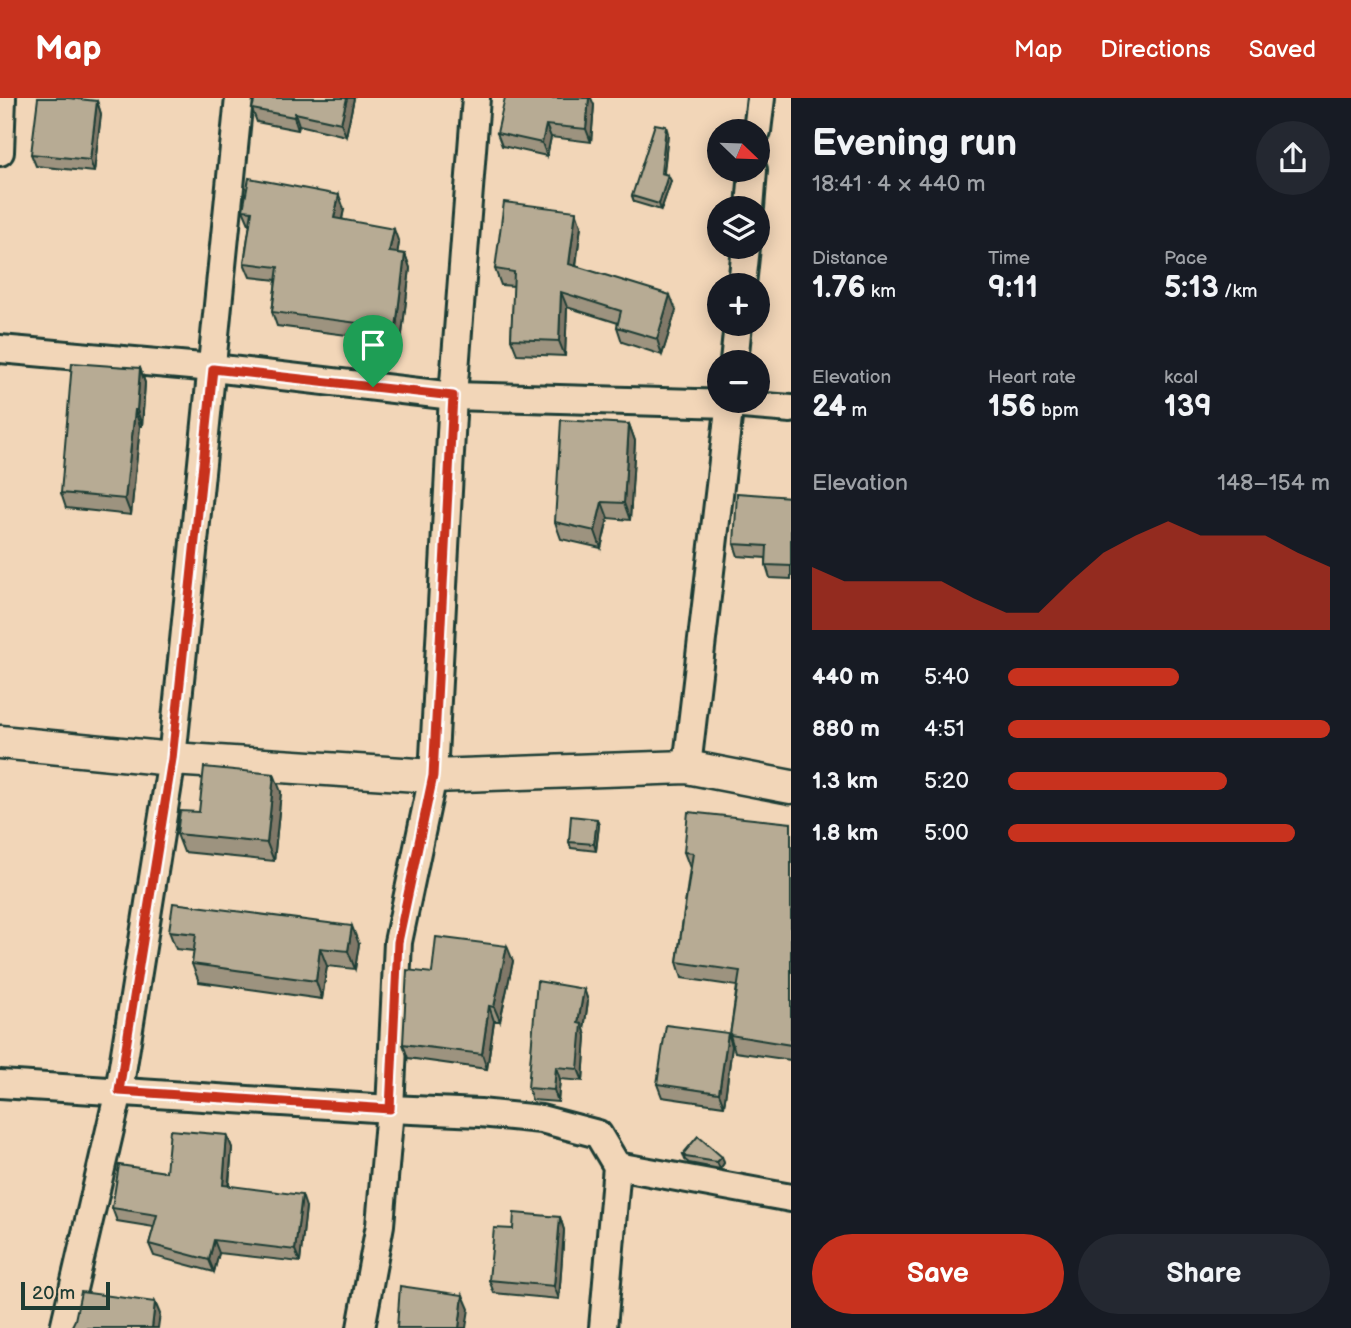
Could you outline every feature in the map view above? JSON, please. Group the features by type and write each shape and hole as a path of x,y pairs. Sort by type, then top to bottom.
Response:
{"street":[{"path":"0,152 2,98"},
{"path":"64,1328 119,1091 172,759 239,98"},
{"path":"361,1328 380,1225 390,1109 398,942 433,776 453,396 476,98"},
{"path":"758,119 761,98"},
{"path":"0,349 453,396 707,402"},
{"path":"770,407 791,409"},
{"path":"687,767 729,413"},
{"path":"0,742 172,759 433,776 687,767 791,787"},
{"path":"0,1084 480,1113 541,1119 598,1134 617,1166 603,1328"},
{"path":"617,1166 791,1198"}],"building":[{"path":"38,98 97,101 90,160 31,154"},
{"path":"255,98 347,98 341,123 295,113 294,117 252,109"},
{"path":"505,98 589,98 586,129 546,125 542,143 497,133"},
{"path":"655,124 666,126 661,173 668,175 659,204 632,196"},
{"path":"249,178 339,195 334,218 394,229 389,252 405,254 396,328 272,312 278,267 244,263 252,211 243,210"},
{"path":"504,202 576,211 569,264 670,295 657,339 617,327 621,311 561,292 559,341 511,339 514,272 495,269"},
{"path":"72,363 140,368 125,499 61,493"},
{"path":"561,420 629,424 624,503 602,502 595,531 555,522"},
{"path":"737,493 791,497 791,566 766,565 767,546 734,544"},
{"path":"204,767 274,774 267,843 177,834 180,811 199,812"},
{"path":"688,812 791,823 791,1045 730,1035 740,971 677,962 693,853 684,852"},
{"path":"571,816 597,819 594,844 569,842"},
{"path":"173,903 352,926 348,951 320,948 316,981 192,964 196,934 169,931"},
{"path":"436,937 507,946 494,1007 489,1006 482,1054 403,1044 407,970 432,973"},
{"path":"537,981 584,989 578,1023 582,1024 578,1069 556,1067 554,1090 528,1088"},
{"path":"666,1025 728,1033 719,1093 657,1084"},
{"path":"170,1130 227,1135 223,1185 302,1195 295,1250 214,1240 209,1260 149,1244 157,1215 112,1208 119,1165 166,1172"},
{"path":"698,1136 722,1157 717,1162 686,1157 683,1154"},
{"path":"514,1213 560,1217 554,1286 489,1280 494,1228 513,1229"},
{"path":"400,1286 463,1295 459,1328 397,1328"},
{"path":"81,1292 155,1302 152,1328 71,1328"}],"route":[{"path":"213,369 373,387 453,396 433,776 398,942 390,1109 119,1091 172,759 213,369"}]}
